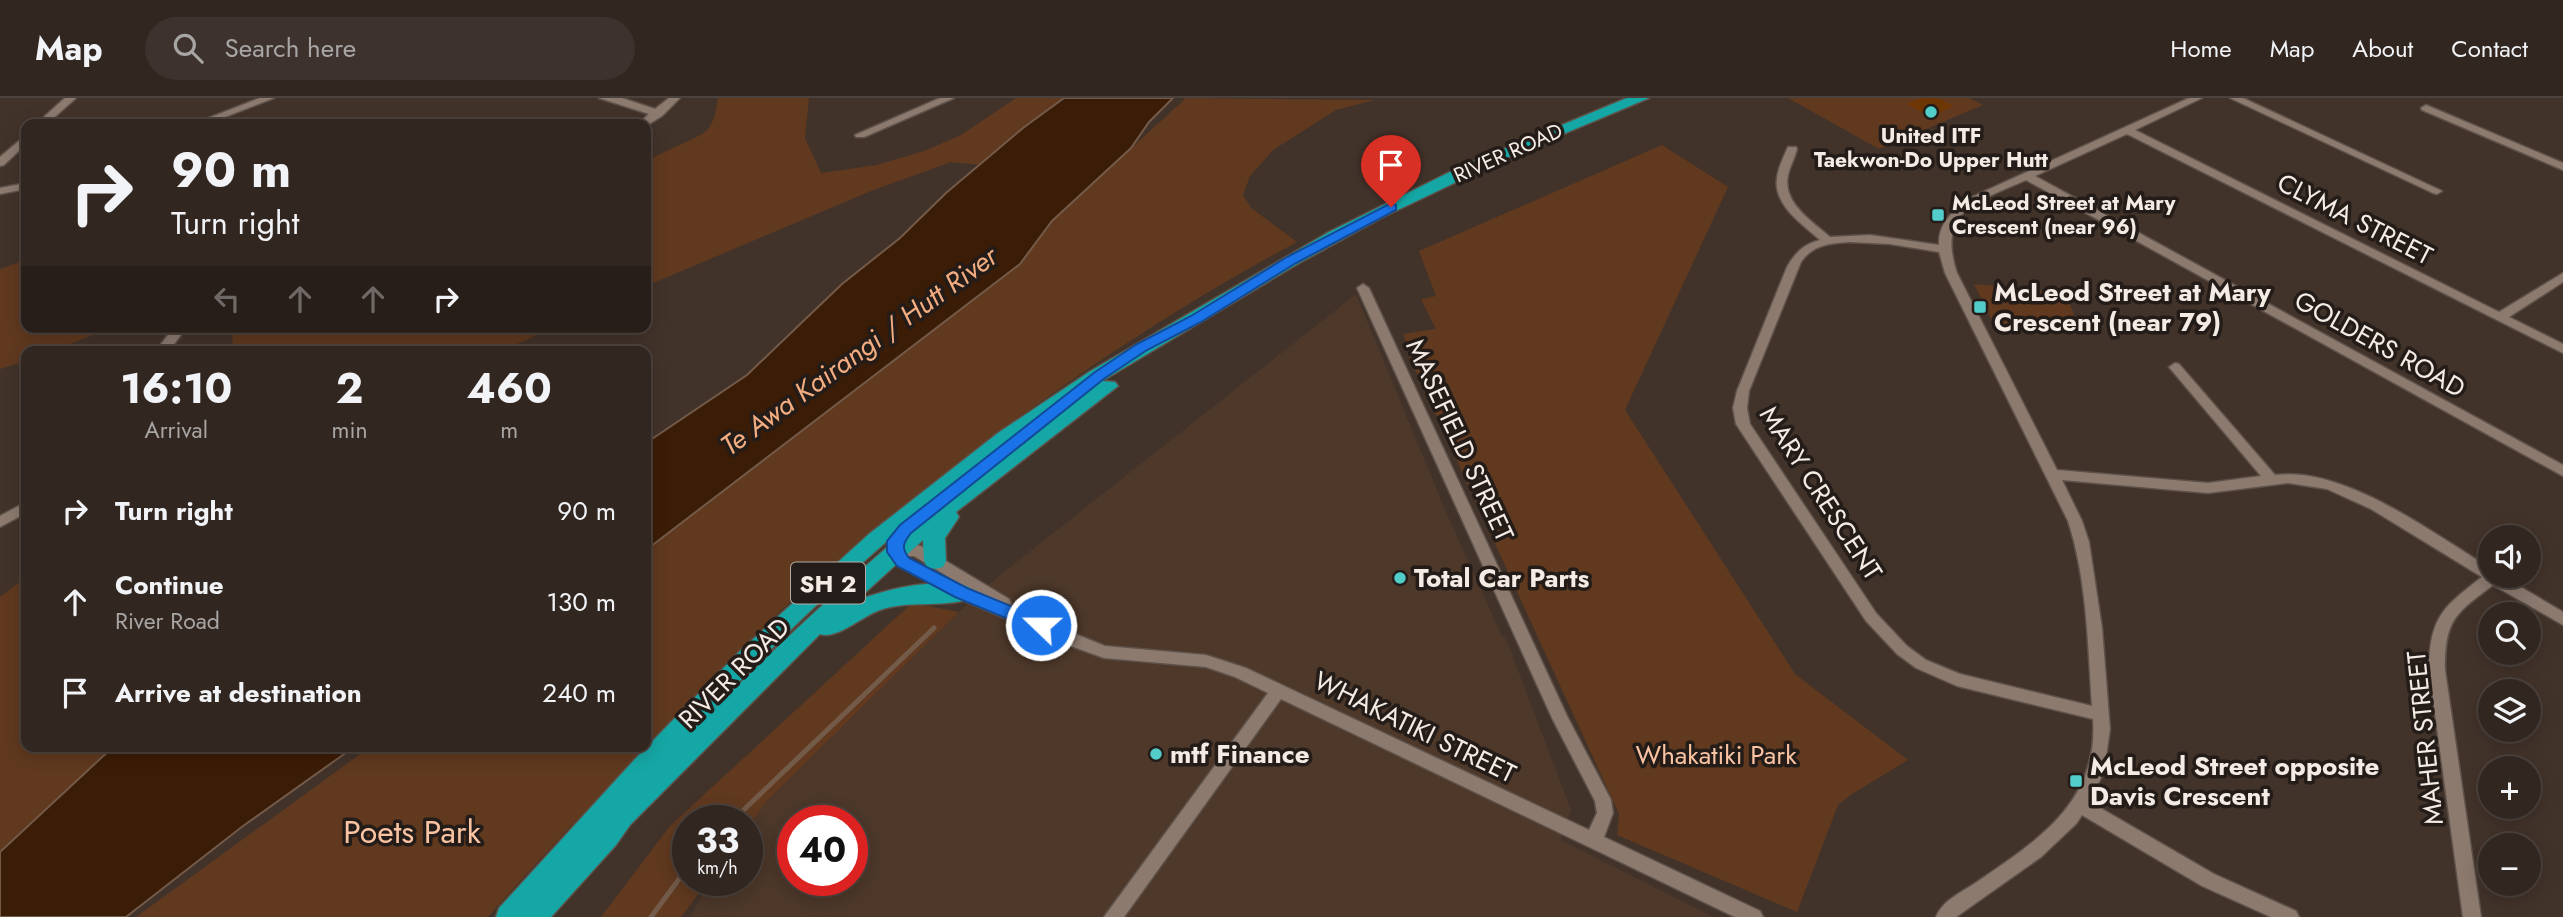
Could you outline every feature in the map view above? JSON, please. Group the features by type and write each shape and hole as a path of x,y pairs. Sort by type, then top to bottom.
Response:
{"highway":[{"name":"RIVER ROAD","path":"509,917 638,770 723,683 831,580 947,482 1040,412 1080,389 1142,347 1196,319 1292,260 1436,185 1555,132 1641,98"},
{"name":"RIVER ROAD","path":"533,917 607,837 621,817 748,688 895,552 990,472 1196,319"},
{"path":"605,810 646,776 735,685 865,565 882,555 895,552 895,541 905,529 1080,389"},
{"path":"935,561 933,537 939,526 1040,441 1052,426"},
{"path":"607,837 627,821 764,685 814,639 841,619 858,608 892,596 961,593"}],"street":[{"path":"47,119 71,98"},
{"path":"212,119 269,98"},
{"path":"604,98 622,101 658,114"},
{"path":"650,119 675,98"},
{"path":"860,135 949,98"},
{"path":"1945,917 1953,908 2035,852 2054,836 2080,805 2096,771 2102,729 2094,628 2082,542 2054,475 1951,273 1943,249 1945,229 1956,214 1978,198 2197,98"},
{"path":"2235,98 2437,191"},
{"path":"2426,108 2563,167"},
{"name":"CLYMA STREET","path":"2127,130 2563,349"},
{"path":"0,163 21,143"},
{"path":"1792,149 1782,179 1782,188 1795,210 1827,240 1866,239 1943,249"},
{"name":"GOLDERS ROAD","path":"2027,176 2563,471"},
{"path":"0,191 21,187"},
{"name":"MARY CRESCENT","path":"1827,240 1802,253 1793,267 1743,391 1740,416 1748,434 1871,617 1902,650 1921,664 1957,680 2101,714"},
{"path":"2500,317 2563,277"},
{"name":"MASEFIELD STREET","path":"1363,288 1560,718 1603,800 1605,813 1593,842"},
{"path":"2175,367 2272,480"},
{"path":"2054,475 2208,488 2272,480 2305,480 2355,494 2478,568"},
{"path":"0,522 21,510"},
{"name":"WHAKATIKI STREET","path":"895,552 916,550 1041,625 1073,641 1104,652 1215,663 1279,690 1754,917"},
{"name":"WHAKATIKI STREET","path":"895,552 903,562 961,593 1041,625"},
{"name":"MAHER STREET","path":"2472,917 2436,648 2441,623 2452,608 2478,587"},
{"path":"2511,588 2563,619"},
{"path":"1113,917 1279,690"},
{"path":"2080,805 2208,880 2290,917"}],"shaded area":[{"path":"1356,294 1446,512 1502,636 1505,636 1571,810 1561,840 1713,917 690,917 702,896 763,896 763,805 1000,575"}],"green space":[{"path":"718,98 809,98 805,138 821,173 877,165 924,151 961,135 1016,98 1071,98 990,166 951,162 871,191 651,284 651,159 707,130"},
{"name":"Poets Park","path":"1186,98 1375,100 1336,110 1273,150 1250,176 1243,195 1251,208 1297,242 1168,317 1105,358 1042,401 920,492 785,607 651,743 651,546 1020,264 1052,221"},
{"path":"1788,98 1969,98 1983,105 1879,149"},
{"name":"Whakatiki Park","path":"1662,145 1728,187 1625,410 1795,674 1908,760 1838,805 1797,912 1617,835 1619,814 1408,354 1403,334 1436,329 1421,299 1436,296 1419,251"},
{"path":"21,262 21,333 98,333 65,346 21,346 21,363 0,369 0,269"},
{"path":"1974,284 2066,293 2079,329 1995,327"},
{"path":"232,333 541,333 513,346 233,346"},
{"path":"21,581 21,752 108,752 0,852 0,597"},
{"path":"912,603 959,612 763,806 693,805"},
{"name":"Poets Park","path":"363,752 642,752 488,917 136,917"},
{"path":"672,824 672,896 697,896 681,917 601,917"}],"water":[{"name":"Te Awa Kairangi / Hutt River","path":"1064,98 1173,98 1149,122 1131,148 1052,221 1020,264 651,546 651,440 747,375 842,284 900,238 946,193 1023,128"},
{"path":"108,752 347,752 243,826 126,917 0,917 0,852"}],"building":[{"name":"United ITF Taekwon-Do Upper Hutt","path":"1922,98 1938,98 1954,106 1930,117 1907,104"}],"waterway":[{"path":"749,805 934,628"},
{"path":"651,917 672,889"}],"place":[{"name":"United ITF Taekwon-Do Upper Hutt","path":"1931,112"},
{"name":"McLeod Street at Mary Crescent (near 96)","path":"1938,215"},
{"name":"McLeod Street at Mary Crescent (near 79)","path":"1980,307"},
{"name":"Total Car Parts","path":"1400,578"},
{"name":"mtf Finance","path":"1156,754"},
{"name":"McLeod Street opposite Davis Crescent","path":"2076,781"}],"route":[{"path":"1041,625 961,593 916,570 903,562 895,552 895,541 905,529 1100,375 1142,347 1196,319 1292,260 1391,207"}]}
